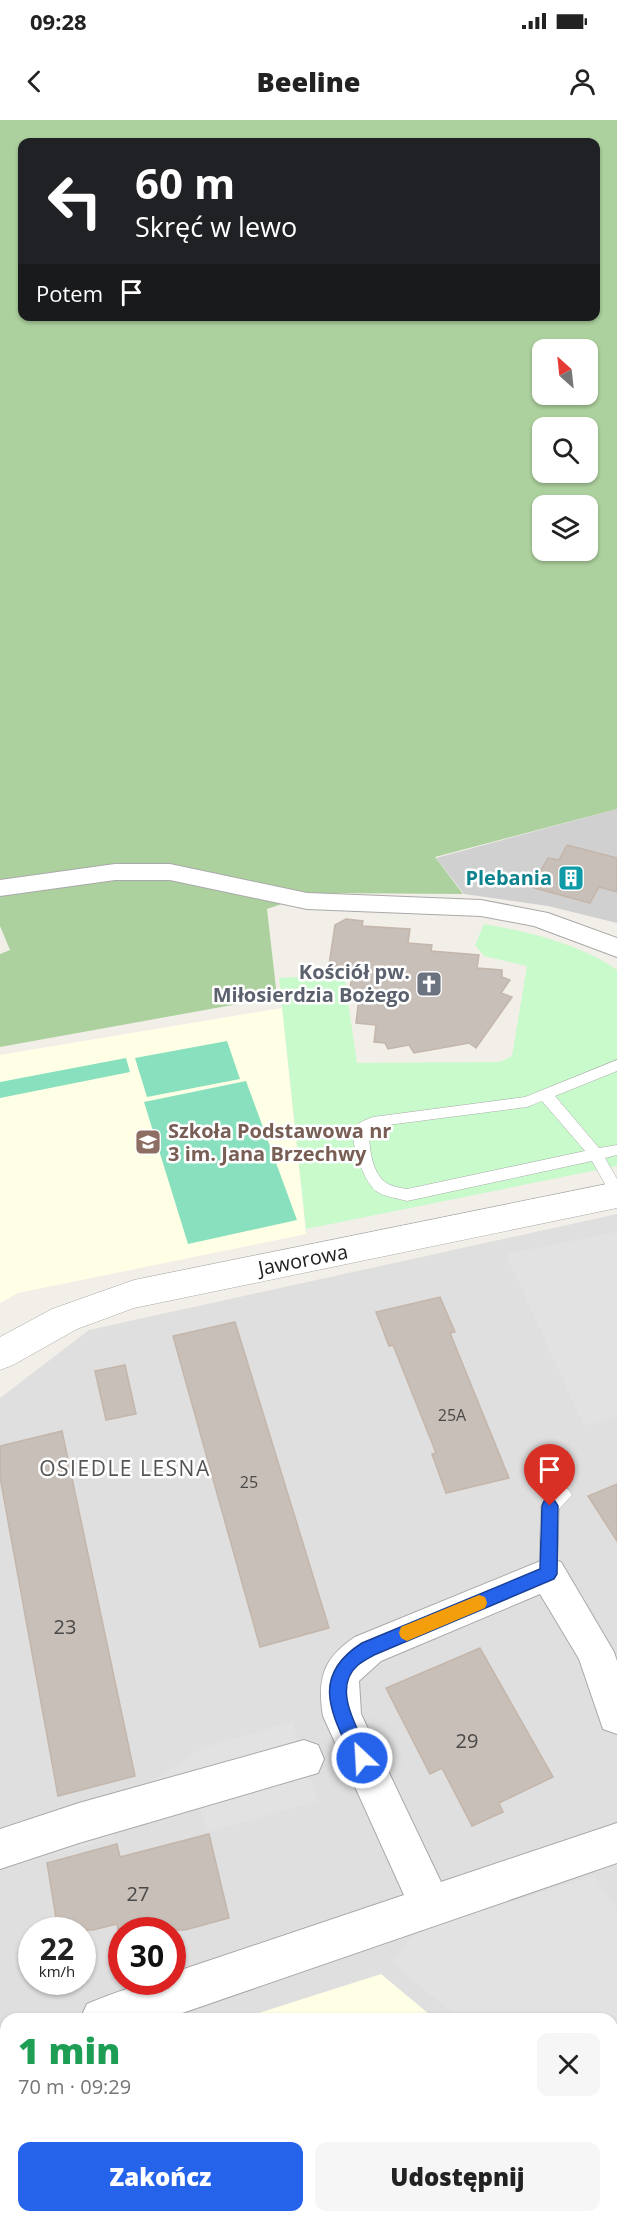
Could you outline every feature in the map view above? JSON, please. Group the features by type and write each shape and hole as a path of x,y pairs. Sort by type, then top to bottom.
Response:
{"street":[{"path":"0,888 115,872 170,872 307,901 481,908 539,919 617,948"},
{"name":"Jaworowa","path":"0,1355 35,1332 79,1311 134,1294 617,1194"},
{"path":"432,1907 342,1716 338,1691 340,1675 351,1660 368,1649 548,1574 595,1652 617,1716"},
{"path":"0,1849 79,1823 304,1759"},
{"path":"120,2013 617,1843"}],"lane":[{"path":"617,1065 527,1102 378,1121 362,1128 360,1142 373,1180 383,1189 407,1195 617,1150"},
{"path":"546,1096 596,1155 617,1194"},
{"path":"548,1574 550,1506 563,1495"}],"shaded area":[{"path":"617,809 617,923 548,906 464,894 436,858"},
{"name":"Szkoła Podstawowa nr 3 im. Jana Brzechwy","path":"282,1008 306,1234 18,1293 0,1303 0,1055"},
{"path":"617,1214 617,2013 0,2013 0,1398 89,1330"},
{"path":"617,1232 617,1418 584,1426 506,1254"},
{"path":"292,1722 317,1801 209,1832 199,1808 112,1832 114,1838 17,1865 12,1835 145,1786 202,1748"},
{"path":"594,1876 617,1909 617,2013 453,2013 392,1963 414,1933"},
{"path":"381,1974 428,2013 259,2013"}],"green space":[{"path":"0,120 617,120 617,809 435,857 463,894 314,893 267,909 277,997 0,1047 0,954 10,950 0,926"},
{"path":"484,924 554,940 587,953 617,970 617,1166 306,1229 279,978 344,974 357,1063 500,1062 512,1056 527,966 484,956 475,945"},
{"path":"227,1041 240,1079 147,1097 135,1058"},
{"path":"126,1058 130,1072 0,1098 0,1082"},
{"path":"246,1081 297,1220 188,1244 144,1102"}],"building":[{"name":"Plebania","path":"567,845 617,858 617,892 599,887 590,903 531,887 548,858 559,860"},
{"name":"Kościół pw. Miłosierdzia Bożego","path":"346,919 363,921 362,926 410,929 408,943 432,945 431,951 479,955 477,968 502,970 502,977 510,980 501,993 512,997 476,1048 469,1043 414,1053 409,1045 388,1049 385,1043 374,1042 376,1025 356,1023 360,989 350,989 352,973 328,971 335,925"},
{"path":"440,1297 455,1332 450,1333 509,1478 446,1493 432,1454 436,1453 393,1345 389,1346 376,1312"},
{"path":"235,1322 329,1628 260,1647 173,1336"},
{"path":"125,1365 136,1414 106,1420 95,1371"},
{"path":"62,1431 135,1776 58,1796 0,1477 0,1446"},
{"path":"617,1484 617,1541 588,1496"},
{"path":"480,1648 553,1777 499,1803 503,1812 472,1826 442,1768 430,1774 386,1688"},
{"path":"209,1834 229,1918 186,1930 186,1917 108,1917 108,1926 96,1929 96,1917 56,1917 47,1863 117,1844 120,1857"}],"slow traffic":[{"path":"407,1633 479,1603"}],"place":[{"name":"Plebania","path":"571,878"},
{"name":"Kościół pw. Miłosierdzia Bożego","path":"429,984"},
{"name":"Szkoła Podstawowa nr 3 im. Jana Brzechwy","path":"148,1142"}],"district":[{"name":"OSIEDLE LESNA","path":"125,1469"}],"route":[{"path":"362,1758 342,1716 338,1691 340,1675 351,1660 368,1649 548,1574 550,1506"}]}
